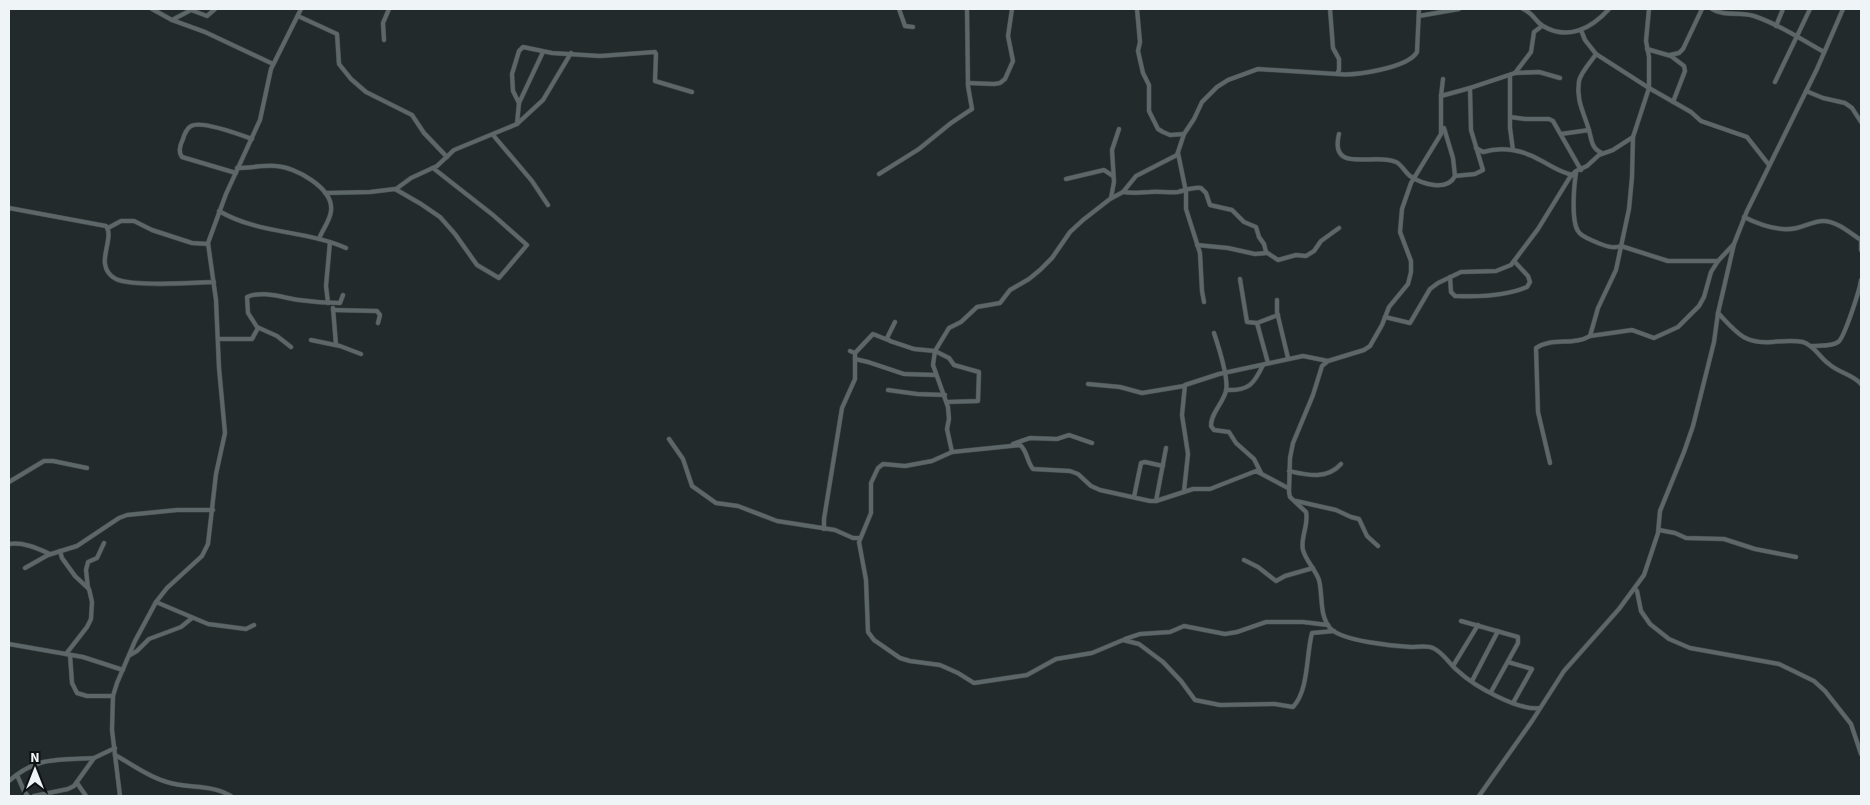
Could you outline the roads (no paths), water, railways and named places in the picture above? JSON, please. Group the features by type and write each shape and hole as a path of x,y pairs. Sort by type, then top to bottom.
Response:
{"street":[{"path":"152,9 172,20 205,32 273,64"},
{"path":"172,20 191,10 207,16 215,9"},
{"path":"120,796 112,730 113,696 122,670 156,602 167,588 194,564 207,549 216,474 225,435 214,282 208,244 219,211 260,120 267,83 273,64 301,9"},
{"path":"384,40 383,23 389,9"},
{"path":"899,9 905,26 913,27"},
{"path":"879,174 919,149 950,123 972,109 968,83 967,9"},
{"path":"968,83 994,84 1004,80 1013,61 1008,36 1012,9"},
{"path":"1137,9 1140,40 1138,51 1143,73 1149,85 1149,110 1158,129 1162,132 1170,135 1184,134"},
{"path":"1330,9 1333,48 1339,59 1337,74"},
{"path":"1204,302 1200,257 1186,209 1186,191 1178,153 1184,134 1202,102 1223,83 1238,75 1252,71 1266,69 1352,75 1368,73 1414,57 1417,52 1419,9"},
{"path":"1419,16 1459,9"},
{"path":"1522,9 1533,14 1542,26 1568,33 1581,30 1596,23 1608,9"},
{"path":"1590,336 1598,308 1616,270 1630,197 1633,136 1649,88 1649,60 1646,41 1649,9"},
{"path":"1669,55 1683,50 1702,9"},
{"path":"1712,9 1721,13 1752,15 1824,52"},
{"path":"1776,26 1783,9"},
{"path":"1775,82 1810,9"},
{"path":"1479,796 1564,671 1619,609 1644,575 1658,530 1660,511 1693,426 1714,342 1718,314 1734,244 1744,217 1806,91 1842,9"},
{"path":"298,16 336,34 339,64 351,79 366,92 414,116 424,133 447,157"},
{"path":"1441,96 1515,73 1531,52 1534,32 1542,26"},
{"path":"1581,30 1585,40 1596,54 1649,88 1693,113 1701,121 1747,137 1769,166"},
{"path":"519,103 513,91 512,74 519,51 523,47 543,52 600,56 655,52 656,81 659,84 692,92"},
{"path":"1647,49 1669,55 1681,62 1685,68 1673,102"},
{"path":"518,124 519,103 543,52"},
{"path":"325,193 396,189 417,175 433,168 454,150 518,124 543,100 571,53"},
{"path":"1596,54 1581,77 1579,89 1580,108 1589,130 1592,145 1602,154"},
{"path":"1515,73 1541,72 1560,78"},
{"path":"1510,76 1510,117 1513,150"},
{"path":"1088,384 1120,387 1142,393 1184,386 1224,373 1288,358 1307,356 1328,361 1368,348 1386,317 1389,306 1408,284 1411,272 1410,259 1400,226 1404,198 1414,178 1442,134 1441,96 1443,79"},
{"path":"1455,176 1475,174 1483,171 1471,130 1470,88"},
{"path":"1806,91 1823,98 1845,102 1852,108 1861,122"},
{"path":"1510,117 1525,120 1553,120 1561,134 1576,172 1573,198 1575,209 1574,221 1578,232 1582,236 1608,247 1615,248 1621,246 1668,262 1718,261"},
{"path":"252,139 227,131 196,125 190,127 184,135 179,152 182,157 237,171 281,166 303,174 325,193 331,205 331,212 318,239"},
{"path":"1338,134 1336,149 1343,156 1395,162 1414,178 1443,185 1451,182 1455,176 1450,144 1442,125"},
{"path":"1111,198 1113,176 1112,150 1119,129"},
{"path":"1561,134 1589,130"},
{"path":"493,135 532,181 548,205"},
{"path":"1386,317 1411,323 1432,287 1450,276 1464,272 1502,270 1514,262 1538,229 1564,186 1576,172 1633,136"},
{"path":"1476,148 1483,152 1493,149 1513,150 1540,159 1559,171 1576,172"},
{"path":"952,452 947,429 949,416 947,402 933,365 934,351 951,327 961,322 978,306 1000,303 1010,290 1034,275 1052,258 1074,228 1111,198 1123,192 1136,176 1178,153"},
{"path":"396,189 440,217 474,261 499,278 527,245 493,215 433,168"},
{"path":"1066,179 1104,170 1113,176"},
{"path":"1123,192 1139,194 1150,192 1168,193 1202,188 1210,205 1232,210 1244,222 1253,225 1258,230 1259,237 1264,242 1267,253"},
{"path":"9,208 103,225 108,228"},
{"path":"219,211 245,224 318,239 346,248"},
{"path":"1744,217 1762,225 1777,228 1794,229 1817,222 1829,222 1843,228 1861,240 1861,250"},
{"path":"108,228 121,221 134,221 152,230 192,243 208,244"},
{"path":"108,228 105,267 110,275 116,279 128,282 168,284 214,282"},
{"path":"1197,245 1228,248 1255,254 1267,253 1280,260 1296,256 1306,256 1314,251 1321,241 1339,228"},
{"path":"328,303 326,286 330,242"},
{"path":"1550,463 1538,412 1536,347 1551,342 1583,339 1590,336 1632,330 1653,338 1678,328 1701,304 1709,275 1718,261 1734,244"},
{"path":"1450,276 1450,292 1455,296 1505,293 1527,288 1530,282 1528,276 1514,262"},
{"path":"1240,279 1246,321 1248,323 1257,323 1278,315"},
{"path":"1718,314 1750,341 1793,341 1811,346 1836,344 1842,339 1861,280"},
{"path":"291,347 277,336 258,328 248,313 246,300 249,296 269,295 341,303 343,295"},
{"path":"1277,300 1278,315 1288,358"},
{"path":"333,303 336,345"},
{"path":"333,310 377,311 380,315 378,323"},
{"path":"888,340 887,338 895,322"},
{"path":"1226,390 1239,390 1249,386 1266,364 1257,323"},
{"path":"219,339 252,339 258,328"},
{"path":"1214,332 1220,349 1226,390 1219,408 1210,420 1210,426 1214,430 1229,432 1236,443 1254,459 1261,473"},
{"path":"824,529 842,408 855,379 853,352 873,334 914,348 934,351 950,358 953,365 978,371 978,401 947,402"},
{"path":"311,340 336,345 361,354"},
{"path":"1811,346 1828,364 1861,384"},
{"path":"855,359 904,374 936,375"},
{"path":"1328,361 1320,369 1313,395 1294,439 1288,488 1290,496 1306,515 1303,548 1319,582 1322,607 1328,625 1334,631 1350,637 1378,643 1396,646 1431,647 1442,654 1453,666 1472,681 1491,692 1530,709 1540,708"},
{"path":"1184,386 1182,415 1188,452 1184,491"},
{"path":"888,390 944,395"},
{"path":"1011,445 1026,438 1057,438 1069,435 1092,443"},
{"path":"668,439 682,457 692,486 716,503 738,506 777,521 839,531 854,538 860,538"},
{"path":"1288,488 1256,471 1210,489 1195,488 1156,501 1095,489 1081,476 1070,470 1034,469 1022,446 1011,445 952,452 932,461 903,466 886,463 880,466 871,483 870,517 860,538 859,546 866,580 868,632 874,640 902,659 940,666 974,683 1027,675 1056,659 1094,652 1140,634 1170,632 1184,626 1225,634 1266,622 1328,625"},
{"path":"1156,501 1166,448"},
{"path":"9,482 44,461 88,468"},
{"path":"1134,497 1141,463 1145,462 1163,466"},
{"path":"1289,471 1318,476 1335,470 1341,464"},
{"path":"1294,500 1336,510 1359,519 1367,536 1378,546"},
{"path":"26,568 50,554 78,546 119,518 127,515 177,510 213,510"},
{"path":"1658,530 1675,533 1686,538 1724,539 1755,549 1796,558"},
{"path":"104,543 97,558 88,562 86,570 88,589 92,602 91,619 68,654 72,683 77,693 86,696 113,696"},
{"path":"9,544 34,547 50,554"},
{"path":"60,551 62,558 75,576 88,589"},
{"path":"1244,560 1258,567 1276,581 1313,568"},
{"path":"1635,589 1642,610 1650,624 1669,639 1690,648 1779,664 1814,681 1825,691 1852,724 1861,754"},
{"path":"156,602 208,624 243,628 254,625"},
{"path":"129,655 137,651 149,639 181,627 192,618"},
{"path":"1461,621 1518,638 1518,643 1491,692"},
{"path":"1453,666 1478,625"},
{"path":"1123,640 1139,644 1160,658 1174,672 1195,700 1220,705 1272,704 1293,707 1297,702 1305,677 1312,633 1334,631"},
{"path":"1472,681 1498,631"},
{"path":"9,644 68,654 122,670"},
{"path":"1508,662 1532,669 1513,703"},
{"path":"9,781 17,774 42,761 94,758 115,748"},
{"path":"115,755 168,783 186,787 206,788 231,796"},
{"path":"34,796 68,789 78,783 94,758"},
{"path":"17,774 28,796"},
{"path":"78,783 86,796"}]}
